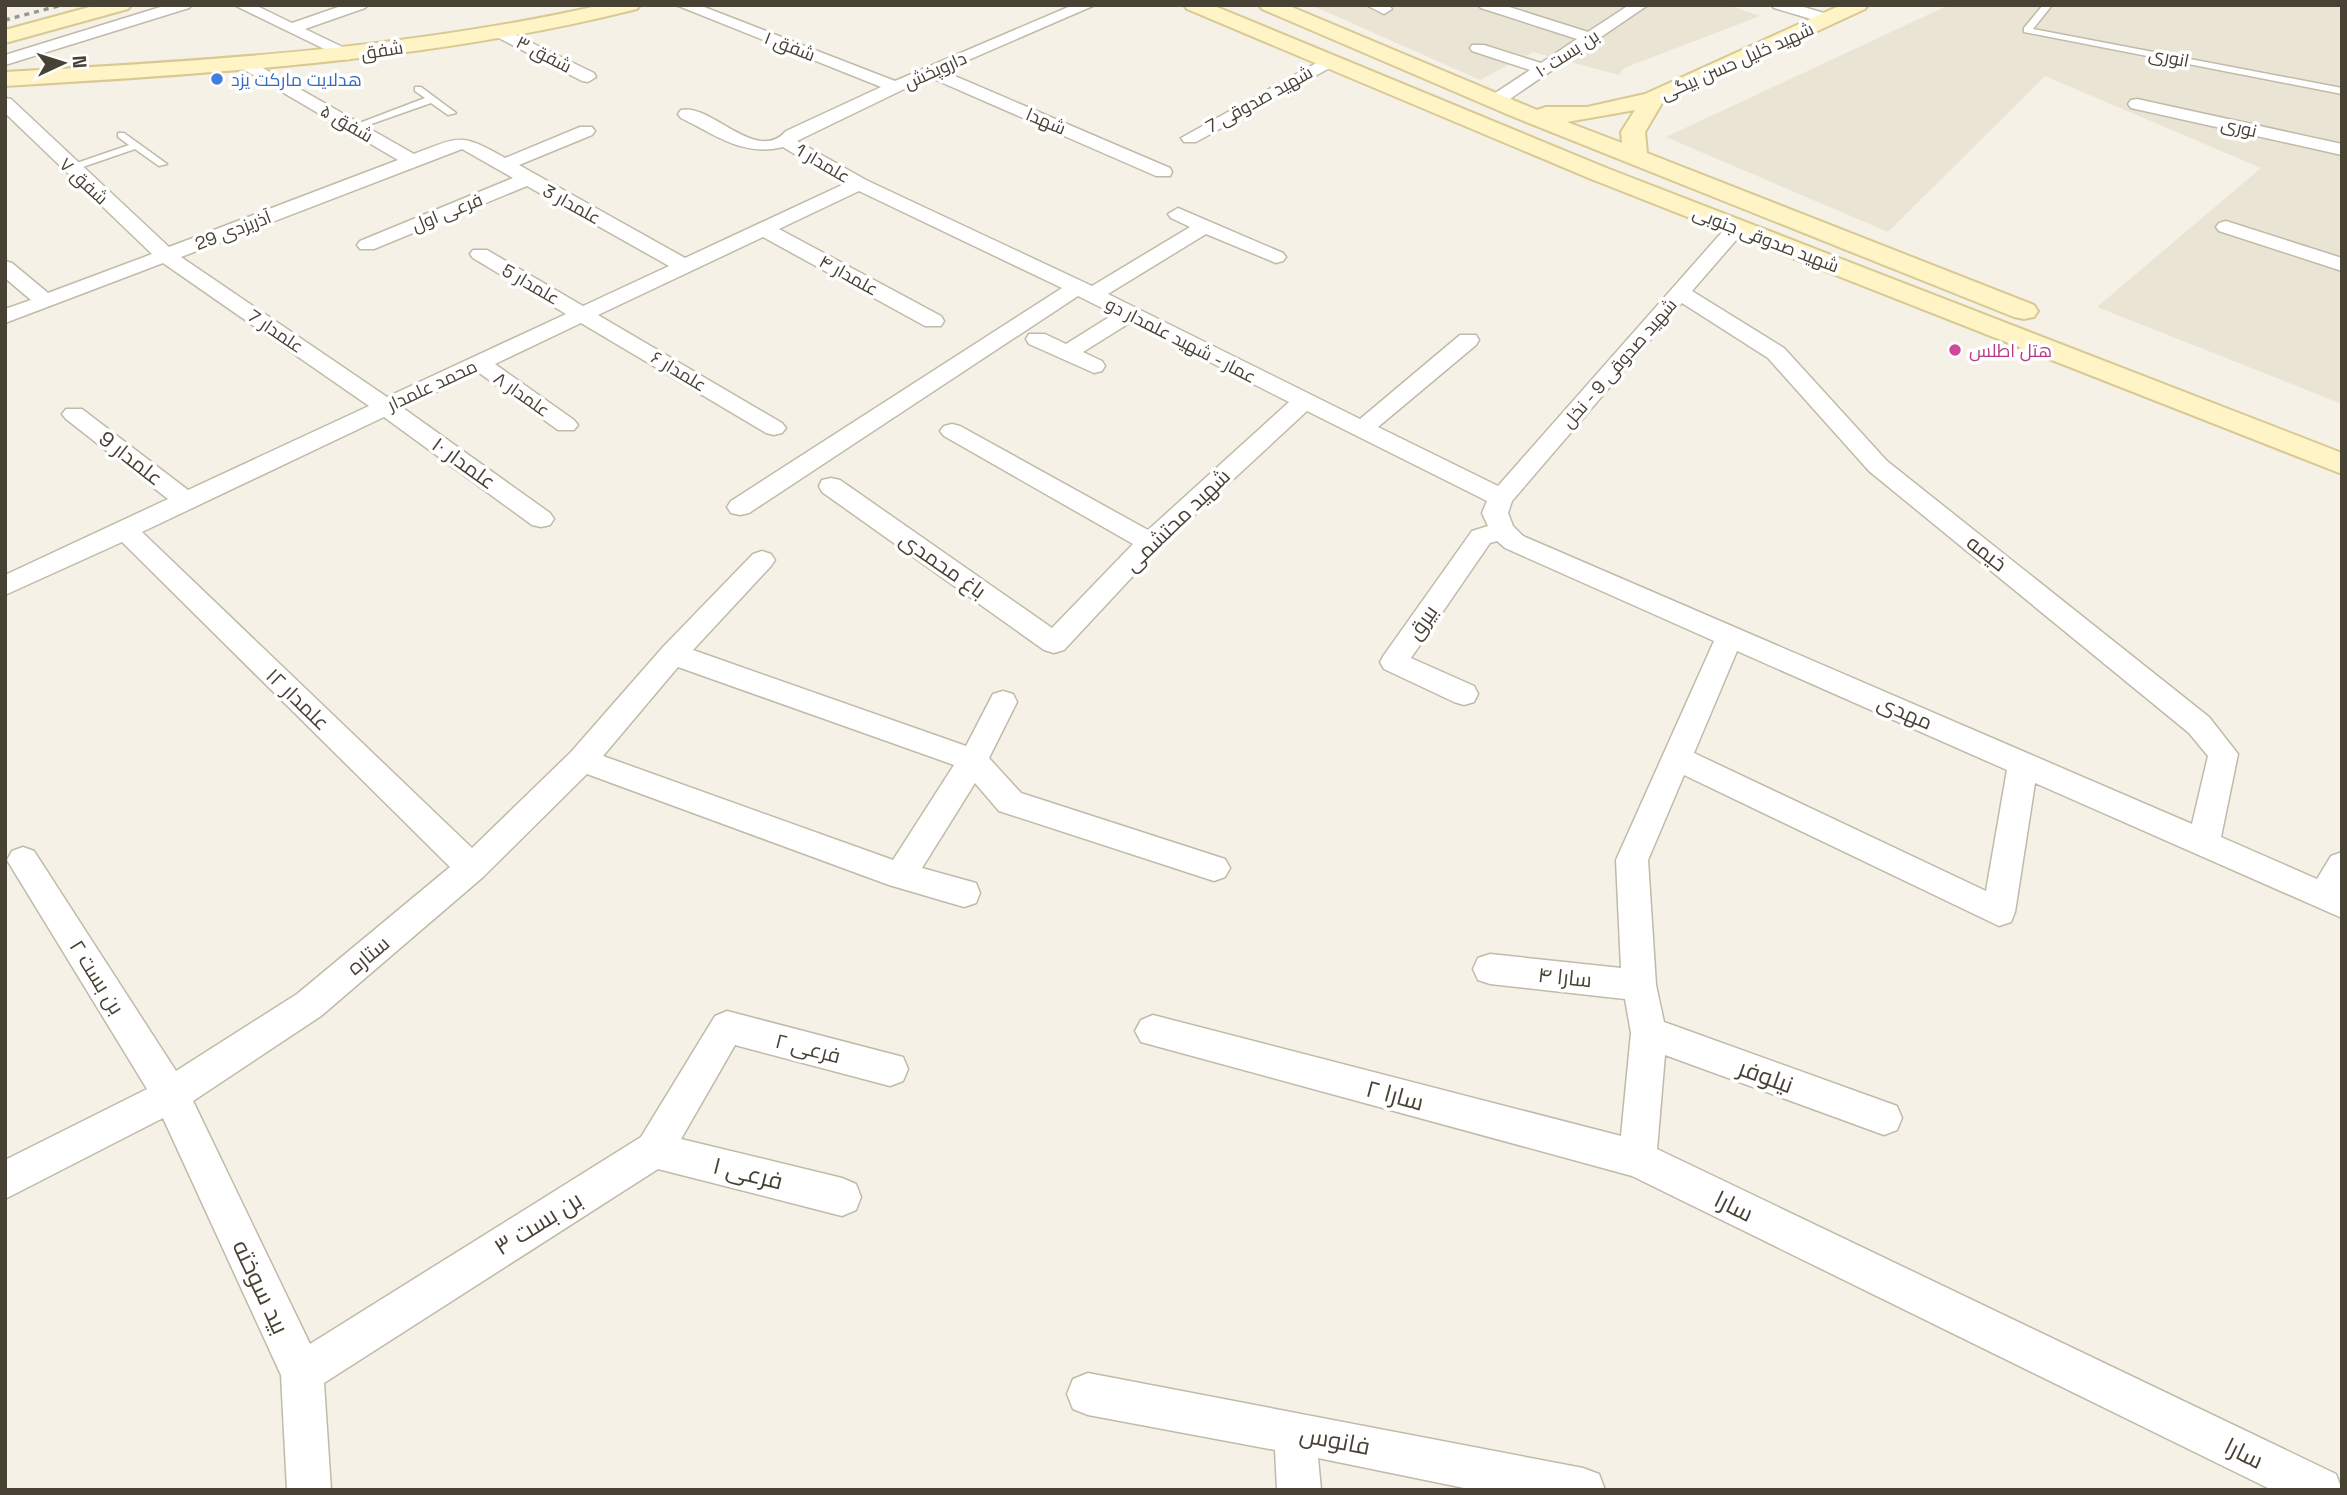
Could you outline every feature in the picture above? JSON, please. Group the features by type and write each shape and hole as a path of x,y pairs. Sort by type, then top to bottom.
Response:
{"main road":[{"path":"5,37 121,5"},
{"name":"شفق","path":"5,79 347,55 499,32 630,5"},
{"name":"شهید صدوقی جنوبی","path":"1194,5 1600,174 2342,464"},
{"name":"شهید خلیل حسن بیگی","path":"1506,105 1567,116 1593,114 1653,99 1858,5"},
{"name":"شهید صدوقی جنوبی","path":"1280,7 1506,105 2046,320"},
{"path":"1635,157 1633,132 1653,99"}],"street":[{"path":"5,60 184,5"},
{"path":"242,5 347,55"},
{"path":"290,28 360,5"},
{"name":"شفق ۱","path":"684,5 896,87"},
{"name":"داروپخش","path":"787,141 792,135 929,71 1087,5"},
{"path":"1486,5 1590,38"},
{"name":"بن بست ۱۰","path":"1506,105 1543,69 1640,5"},
{"path":"1779,5 1828,19"},
{"name":"شفق ۳","path":"499,32 588,77"},
{"path":"1478,48 1543,69"},
{"name":"شهید صدوقی 7","path":"1189,138 1329,61"},
{"name":"شفق ۵","path":"247,64 412,161"},
{"name":"شهدا","path":"929,71 1163,172"},
{"name":"شفق ۷","path":"5,103 166,256"},
{"name":"نوری","path":"2137,104 2342,150"},
{"path":"687,114 750,145 765,146 787,141"},
{"path":"504,165 586,131"},
{"name":"علمدار 1","path":"787,141 792,147 859,184"},
{"name":"آذریزدی 29","path":"5,317 460,143"},
{"name":"علمدار 3","path":"460,143 467,144 684,266"},
{"name":"فرعی اول","path":"367,245 527,179"},
{"name":"محمد علمدار","path":"5,586 859,184"},
{"name":"عمار - شهید علمدار دو","path":"859,184 1085,291 1501,498"},
{"path":"1178,214 1276,257"},
{"path":"740,507 1085,291 1205,226"},
{"name":"شهید صدوقی 9 - نخل","path":"1501,498 1737,227"},
{"path":"2225,227 2342,265"},
{"name":"علمدار ۴","path":"764,229 933,321"},
{"name":"علمدار 5","path":"480,254 583,314"},
{"name":"علمدار 7","path":"166,256 386,407"},
{"path":"5,267 46,302"},
{"name":"خیمه","path":"1680,293 1776,353 1878,466 2199,725 2223,754 2203,845"},
{"name":"علمدار ۶","path":"583,314 774,428"},
{"path":"1067,353 1129,314"},
{"path":"1037,339 1094,366"},
{"path":"1362,430 1468,340"},
{"name":"علمدار ۸","path":"478,363 566,425"},
{"name":"شهید محتشمی","path":"1055,643 1150,542 1304,401"},
{"name":"علمدار ۱۰","path":"386,407 541,519"},
{"name":"علمدار 9","path":"74,414 187,501"},
{"path":"952,431 1150,542"},
{"name":"باغ محمدی","path":"831,486 1055,643"},
{"path":"1501,498 1495,513 1502,530"},
{"name":"علمدار ۱۲","path":"125,530 472,868"},
{"name":"مهدی","path":"1502,530 1514,542 2023,763 2203,845 2333,899"},
{"name":"بیرق","path":"1464,694 1394,662 1481,537 1502,530"},
{"name":"ستاره","path":"5,1180 172,1094 309,1005 472,868 582,761 673,654 762,560"},
{"path":"1637,1159 1649,1033 1639,985 1632,860 1729,637"},
{"path":"673,654 973,760 1010,802 1214,868"},
{"path":"900,876 973,760 1003,702"},
{"path":"1677,758 1999,912 2023,763"},
{"path":"582,761 900,876 964,893"},
{"name":"بن بست ۲","path":"23,860 172,1094"},
{"path":"2333,899 2342,865"},
{"name":"سارا ۴","path":"1490,969 1639,985"},
{"name":"فرعی ۲","path":"727,1027 890,1069"},
{"name":"بن بست ۳","path":"302,1373 653,1150 727,1027"},
{"name":"سارا ۲","path":"1153,1031 1637,1159"},
{"name":"نیلوفر","path":"1649,1033 1884,1118"},
{"name":"بید سوخته","path":"172,1094 302,1373 309,1490"},
{"name":"فرعی ۱","path":"653,1150 842,1197"},
{"name":"سارا","path":"1637,1159 2320,1490"},
{"name":"فانوس","path":"1088,1394 1295,1432 1583,1490"},
{"path":"1295,1432 1298,1490"}],"lane":[{"name":"انوری","path":"2048,5 2027,30 2342,91"},
{"path":"418,89 451,113"},
{"path":"354,127 432,99"},
{"path":"121,135 162,164"},
{"path":"71,168 136,146"}],"shaded area":[{"path":"1311,5 1728,5 1760,16 1624,68 1619,75 1533,52 1480,80"},
{"path":"1949,5 2342,5 2342,404 2097,307 2261,168 2045,76 1888,232 1666,137"}],"railway":[{"path":"5,20 62,5"}],"place":[{"name":"هدلایت مارکت یزد","path":"217,79"},
{"name":"هتل اطلس","path":"1955,350"}]}
